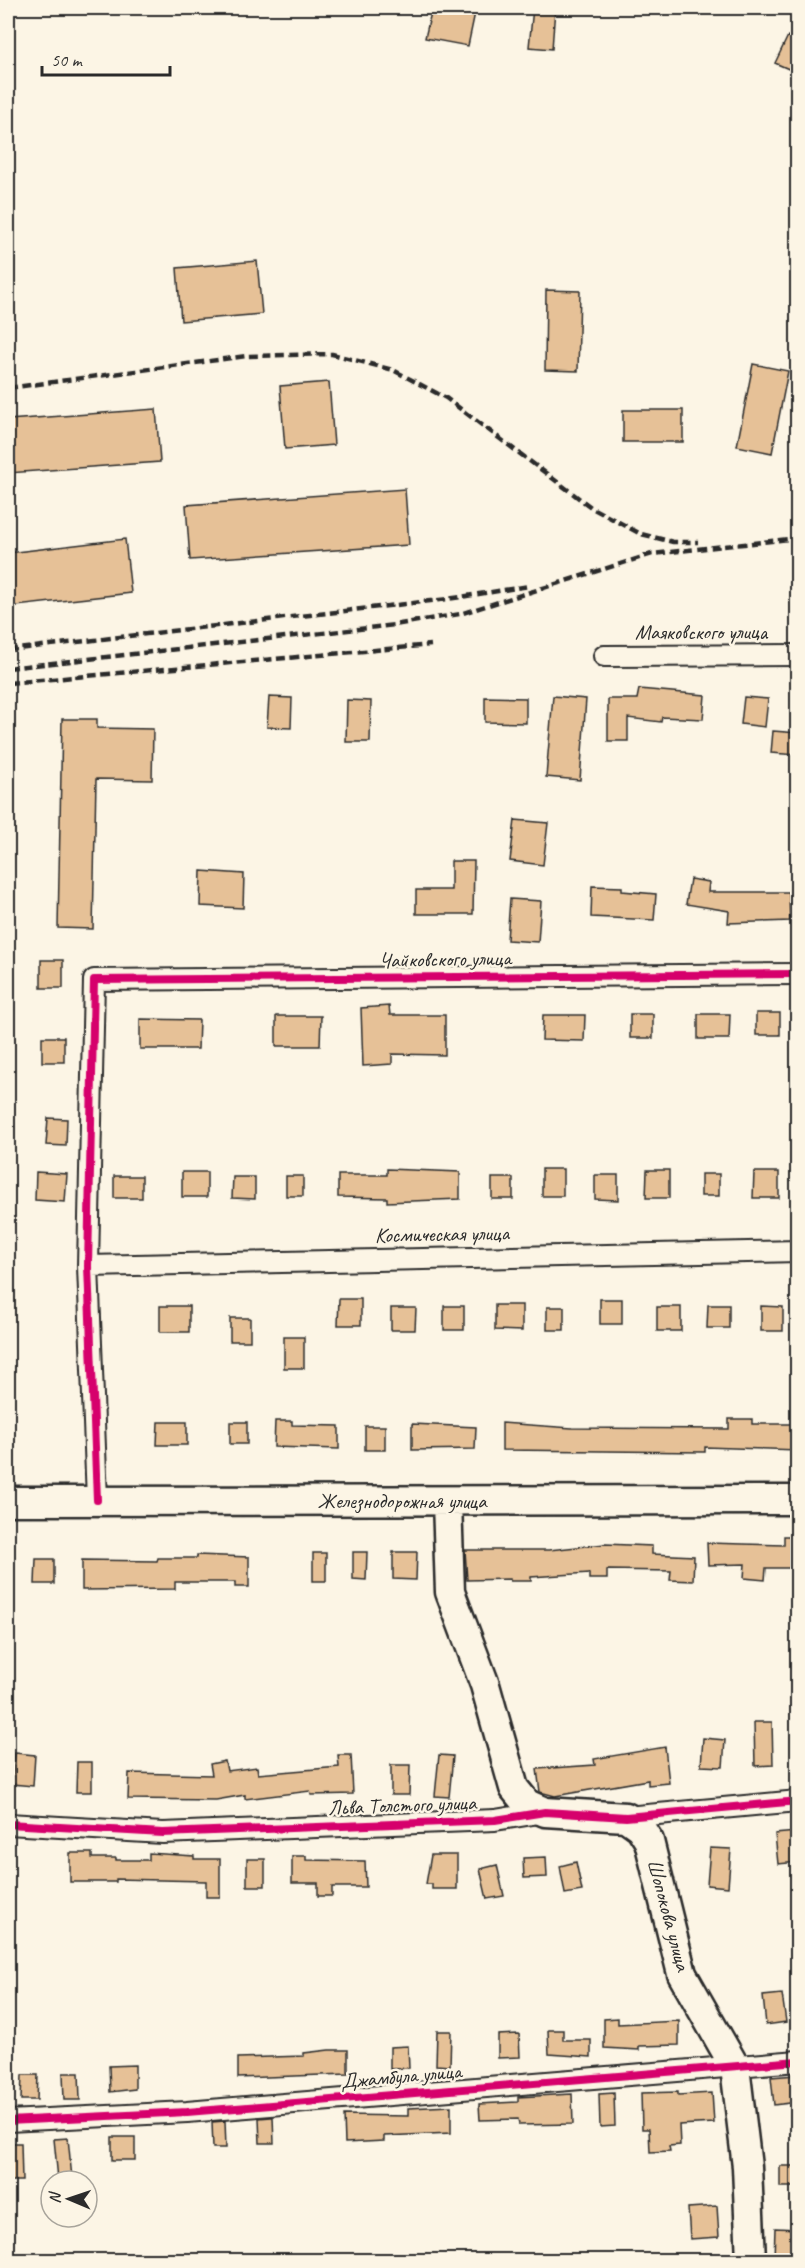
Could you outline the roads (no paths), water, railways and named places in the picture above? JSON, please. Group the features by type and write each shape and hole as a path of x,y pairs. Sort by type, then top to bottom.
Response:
{"street":[{"name":"Маяковского улица","path":"604,656 798,655"},
{"name":"Чайковского улица","path":"88,1266 94,980 798,974"},
{"name":"Космическая улица","path":"88,1266 798,1251"},
{"path":"88,1266 96,1500"},
{"name":"Железнодорожная улица","path":"8,1501 798,1500"},
{"path":"447,1501 450,1592 485,1685 514,1788 527,1804 545,1812"},
{"name":"Льва Толстого улица","path":"8,1824 163,1833 495,1820 545,1812 626,1817 798,1801"},
{"name":"Шопокова улица","path":"626,1817 640,1827 649,1841 682,1974 735,2067 747,2167 751,2260"},
{"name":"Джамбула улица","path":"8,2121 188,2112 798,2061"}],"railway":[{"path":"8,388 247,356 332,354 393,370 446,398 592,508 641,534 673,542 698,542"},
{"path":"8,668 394,625 460,614 652,554 798,538"},
{"path":"8,650 448,599 529,586"},
{"path":"8,683 431,645"}]}
